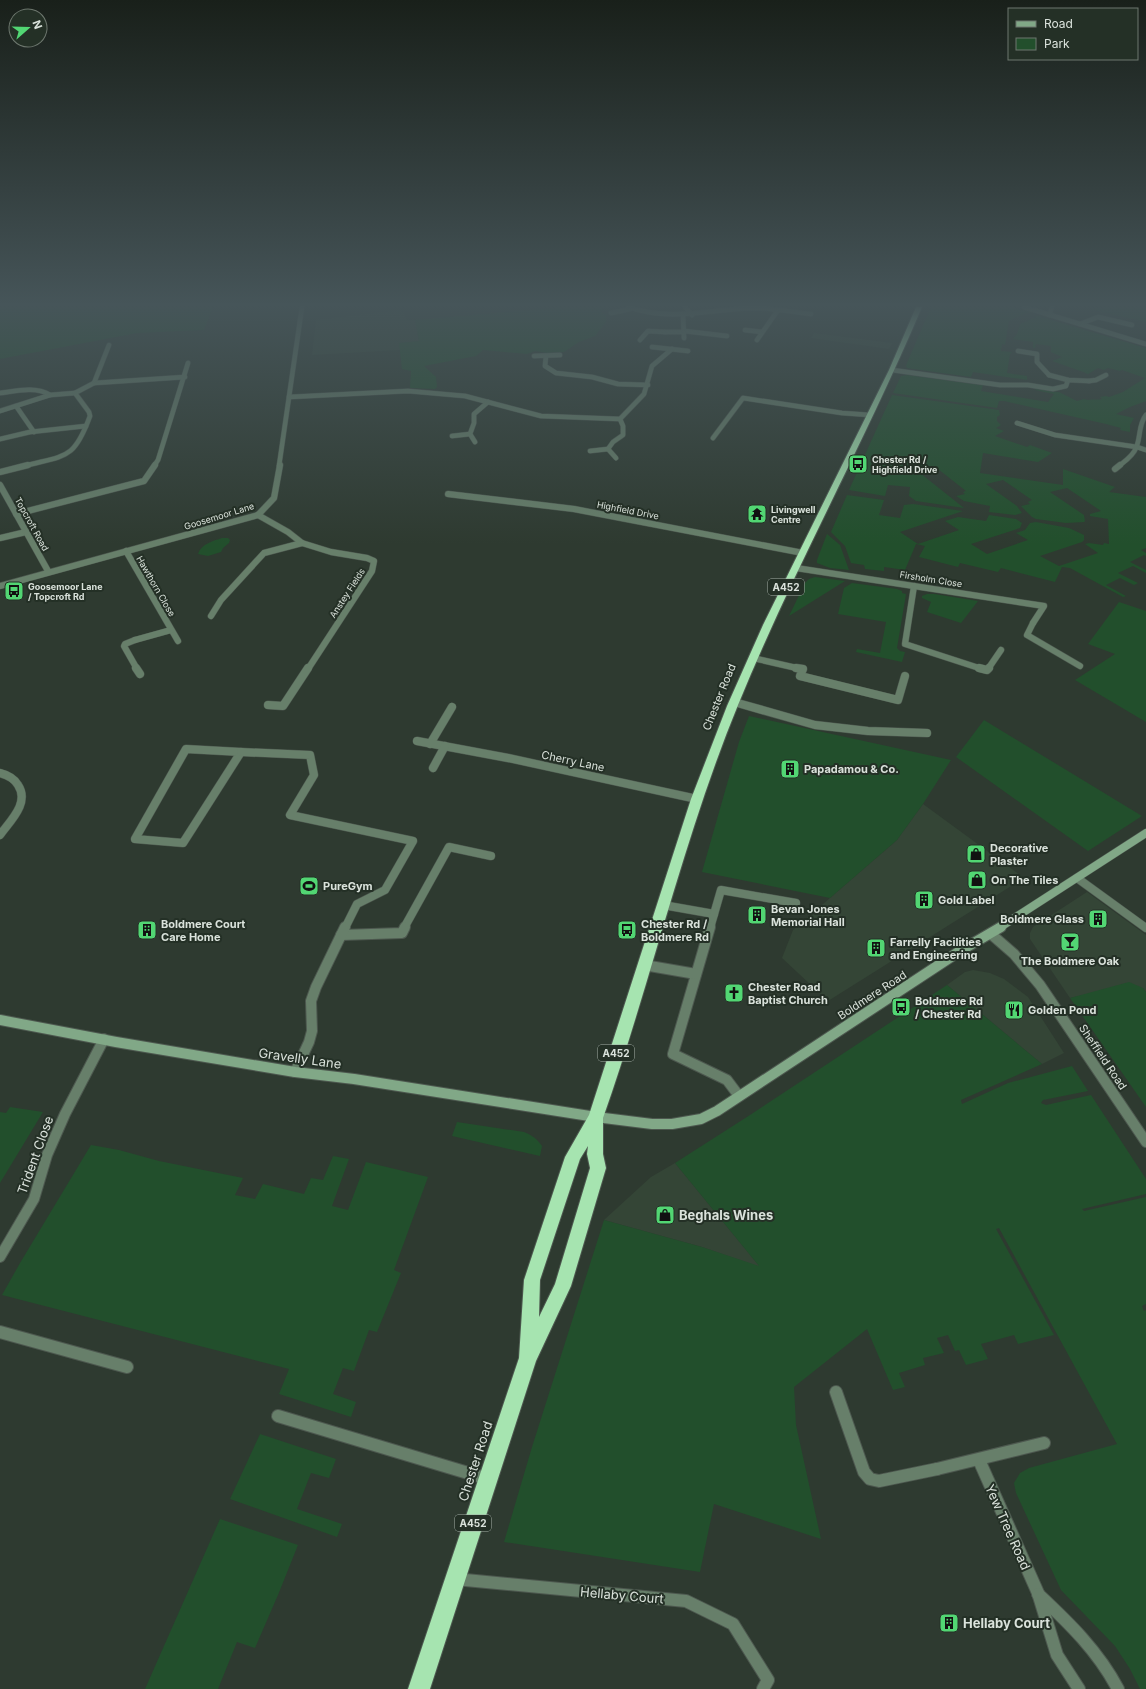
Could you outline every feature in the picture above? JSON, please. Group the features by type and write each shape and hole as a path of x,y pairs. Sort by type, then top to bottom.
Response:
{"highway":[{"name":"Chester Road","path":"528,1358 532,1280 573,1157 596,1118 697,799 734,702 753,658 884,386"},
{"name":"Chester Road","path":"419,1689 528,1358 563,1286 598,1168 595,1154 596,1118"}],"main road":[{"name":"Boldmere Road","path":"596,1118 652,1124 672,1124 701,1119 1146,833"},
{"name":"Gravelly Lane","path":"0,1020 296,1072 354,1079 596,1118"}],"street":[{"path":"0,411 50,395 75,393 89,386"},
{"path":"16,514 144,481 158,460 182,386"},
{"name":"Goosemoor Lane","path":"0,586 258,515 275,497 291,386"},
{"path":"620,419 638,401 648,386"},
{"path":"1033,386 1053,389 1066,386"},
{"path":"0,393 35,391 47,392 50,395"},
{"path":"289,397 408,392 465,396 541,416 620,419"},
{"path":"0,472 63,456 70,453 78,446 90,416 89,412 75,393"},
{"path":"713,438 743,398 842,413 870,415"},
{"path":"470,434 474,423 474,414 488,402"},
{"path":"16,406 34,432"},
{"path":"1115,469 1132,454 1137,447 1140,436 1139,426 1146,415"},
{"path":"590,451 608,449 613,442 623,435 623,426 620,419"},
{"path":"1017,423 1055,435 1137,447 1146,450"},
{"path":"0,439 34,432 86,426"},
{"path":"452,436 470,434"},
{"path":"470,434 475,442"},
{"path":"608,449 616,458"},
{"name":"Topcroft Road","path":"0,485 48,572"},
{"name":"Highfield Drive","path":"448,494 574,509 803,553"},
{"name":"Anstey Fields","path":"258,515 288,532 302,543 331,552 368,558 374,561 372,571 283,706 268,704"},
{"path":"0,538 26,532"},
{"path":"211,616 221,600 264,553 302,543"},
{"name":"Hawthorn Close","path":"126,551 178,641"},
{"name":"Firsholm Close","path":"796,568 1044,606 1027,635 1080,666"},
{"path":"914,586 905,644 987,670 1001,650"},
{"name":"Hawthorn Close","path":"140,674 124,646 125,644 171,630"},
{"path":"753,658 803,669 800,676 898,700 905,676"},
{"path":"734,702 815,724 868,731 927,733"},
{"path":"430,744 452,707"},
{"name":"Cherry Lane","path":"417,741 508,758 697,799"},
{"path":"433,768 445,746"},
{"path":"241,751 183,843 135,839 186,749 241,751 310,755 314,775 290,814 413,842 385,890 357,904 341,935 316,987 311,1001 312,1031 309,1042 296,1072"},
{"path":"0,773 11,775 20,786 23,797 19,808 0,835"},
{"path":"341,935 402,932 449,847 490,856"},
{"path":"1077,878 1146,928"},
{"path":"739,1096 727,1080 673,1054 696,974 721,890 796,903"},
{"path":"663,905 714,914"},
{"name":"Sheffield Road","path":"991,934 1014,954 1040,985 1146,1142"},
{"path":"644,965 696,974"},
{"name":"Trident Close","path":"0,1257 34,1199 47,1155 65,1114 104,1039"},
{"path":"0,1332 127,1367"},
{"path":"836,1392 864,1472 870,1479 879,1481 979,1460 1044,1443"},
{"path":"278,1416 488,1479"},
{"name":"Yew Tree Road","path":"979,1460 1038,1593 1057,1655 1079,1689"},
{"name":"Hellaby Court","path":"455,1579 686,1601 733,1624 768,1680 763,1689"},
{"name":"Yew Tree Road","path":"1038,1593 1087,1641 1110,1671 1118,1689"}],"shaded area":[{"path":"923,804 1024,878 828,1001 782,958 793,930 897,840"},
{"path":"1087,892 1146,935 1146,992 1143,988 1088,994 1070,998 1030,939 1030,933 1033,927"},
{"path":"973,970 990,973 1004,979 1028,997 1064,1053 1042,1064 947,985 965,972"},
{"path":"675,1163 760,1267 702,1247 604,1220 651,1177"}],"green space":[{"path":"410,386 437,387 435,389 410,388"},
{"path":"896,386 983,386 981,391 1048,402 1054,394 1035,390 1036,389 1059,392 1077,401 1084,399 1102,399 1100,397 1109,397 1123,392 1133,386 1146,386 1146,401 1116,414 1134,418 1130,425 1130,432 1120,430 1121,428 1106,424 1004,401 999,401 997,408 893,393"},
{"path":"892,395 999,410 1000,415 997,417 997,421 1001,425 996,428 1004,431 995,436 1027,447 1030,445 1052,453 1038,462 983,453 980,473 1063,485 1063,469 1115,487 1109,492 1146,497 1146,548 1141,550 1146,553 1146,556 1144,555 1130,562 1146,570 1146,573 1133,566 1118,573 1138,583 1134,585 1120,578 1106,585 1126,596 1123,597 1070,568 1062,567 1055,582 1001,568 998,572 960,563 958,567 919,557 925,546 916,544 905,570 884,567 884,571 865,569 864,565 851,563 845,546 831,532 847,495 884,500 879,515 900,518 904,505 913,504 963,511 900,532 918,544 959,530 945,521 958,517 986,521 989,515 1016,519 1022,523 1020,528 971,544 987,554 1028,540 1016,533 1025,530 1030,523 1036,522 1069,528 1084,535 1084,540 1082,542 1040,556 1059,566 1098,553 1085,544 1109,544 1108,519 1090,516 1090,514 1101,511 1067,488 1050,492 1084,515 1084,522 1066,523 1036,519 1032,517 1021,506 1030,504 1028,502 1032,500 1003,480 986,484 1017,506 1022,513 1015,515 989,512 990,506 964,501 956,496 965,494 963,492 966,491 938,469 920,473 964,508 916,501 909,496 910,487 888,485 885,496 849,490"},
{"path":"827,534 840,545 849,570 830,568 817,563"},
{"path":"222,538 228,538 230,540 221,552 208,556 198,554 205,545"},
{"path":"815,577 845,581 789,616 805,583 809,579"},
{"path":"852,583 897,589 906,594 897,648 900,651 905,652 902,662 856,652 857,649 880,653 886,622 838,614 844,588"},
{"path":"927,594 978,601 961,623 927,612 931,602 922,598 922,596"},
{"path":"1119,602 1146,611 1146,722 1075,680 1115,654 1088,644"},
{"path":"749,716 951,760 923,804 897,840 830,898 702,872 739,742"},
{"path":"984,720 1142,816 1088,851 956,757"},
{"path":"1129,982 1143,988 1146,992 1146,1107 1070,998"},
{"path":"947,985 1042,1064 961,1100 962,1104 1008,1083 1072,1066 1088,1091 1043,1100 1041,1103 1046,1105 1091,1095 1146,1179 1146,1194 1082,1209 1084,1211 1146,1197 1146,1304 1142,1306 1144,1311 1146,1310 1146,1689 1140,1689 1130,1669 1115,1646 1061,1590 1016,1493 1014,1483 1020,1473 1029,1468 1117,1444 999,1228 996,1229 1054,1335 1018,1344 1014,1335 981,1344 988,1359 966,1365 959,1350 955,1351 948,1335 937,1338 944,1353 923,1358 925,1365 899,1373 905,1387 893,1390 867,1329 794,1387 796,1425 821,1539 714,1504 700,1572 504,1542 532,1447 604,1220 702,1247 759,1266 675,1163"},
{"path":"10,1107 43,1112 0,1183 0,1112 6,1113"},
{"path":"457,1122 529,1134 542,1146 540,1156 452,1136"},
{"path":"91,1145 119,1150 159,1161 243,1178 235,1195 255,1199 263,1184 304,1194 311,1178 323,1180 333,1156 349,1159 332,1206 348,1210 366,1162 428,1177 394,1270 401,1273 377,1332 369,1330 354,1371 343,1368 333,1394 356,1402 351,1417 279,1394 289,1369 2,1295"},
{"path":"260,1434 336,1459 329,1478 311,1473 297,1509 342,1524 337,1537 230,1499"},
{"path":"220,1519 298,1545 255,1648 237,1642 218,1689 145,1689"}],"place":[{"name":"Chester Rd / Highfield Drive","path":"858,464"},
{"name":"Livingwell Centre","path":"757,514"},
{"name":"Goosemoor Lane / Topcroft Rd","path":"14,591"},
{"name":"Papadamou & Co.","path":"790,769"},
{"name":"Decorative Plaster","path":"976,854"},
{"name":"On The Tiles","path":"977,880"},
{"name":"PureGym","path":"309,886"},
{"name":"Gold Label","path":"924,900"},
{"name":"Bevan Jones Memorial Hall","path":"757,915"},
{"name":"Boldmere Glass","path":"1098,919"},
{"name":"Boldmere Court Care Home","path":"147,930"},
{"name":"Chester Rd / Boldmere Rd","path":"627,930"},
{"name":"The Boldmere Oak","path":"1070,942"},
{"name":"Farrelly Facilities and Engineering","path":"876,948"},
{"name":"Chester Road Baptist Church","path":"734,993"},
{"name":"Boldmere Rd / Chester Rd","path":"901,1007"},
{"name":"Golden Pond","path":"1014,1010"},
{"name":"Beghals Wines","path":"665,1215"},
{"name":"Hellaby Court","path":"949,1623"}]}
